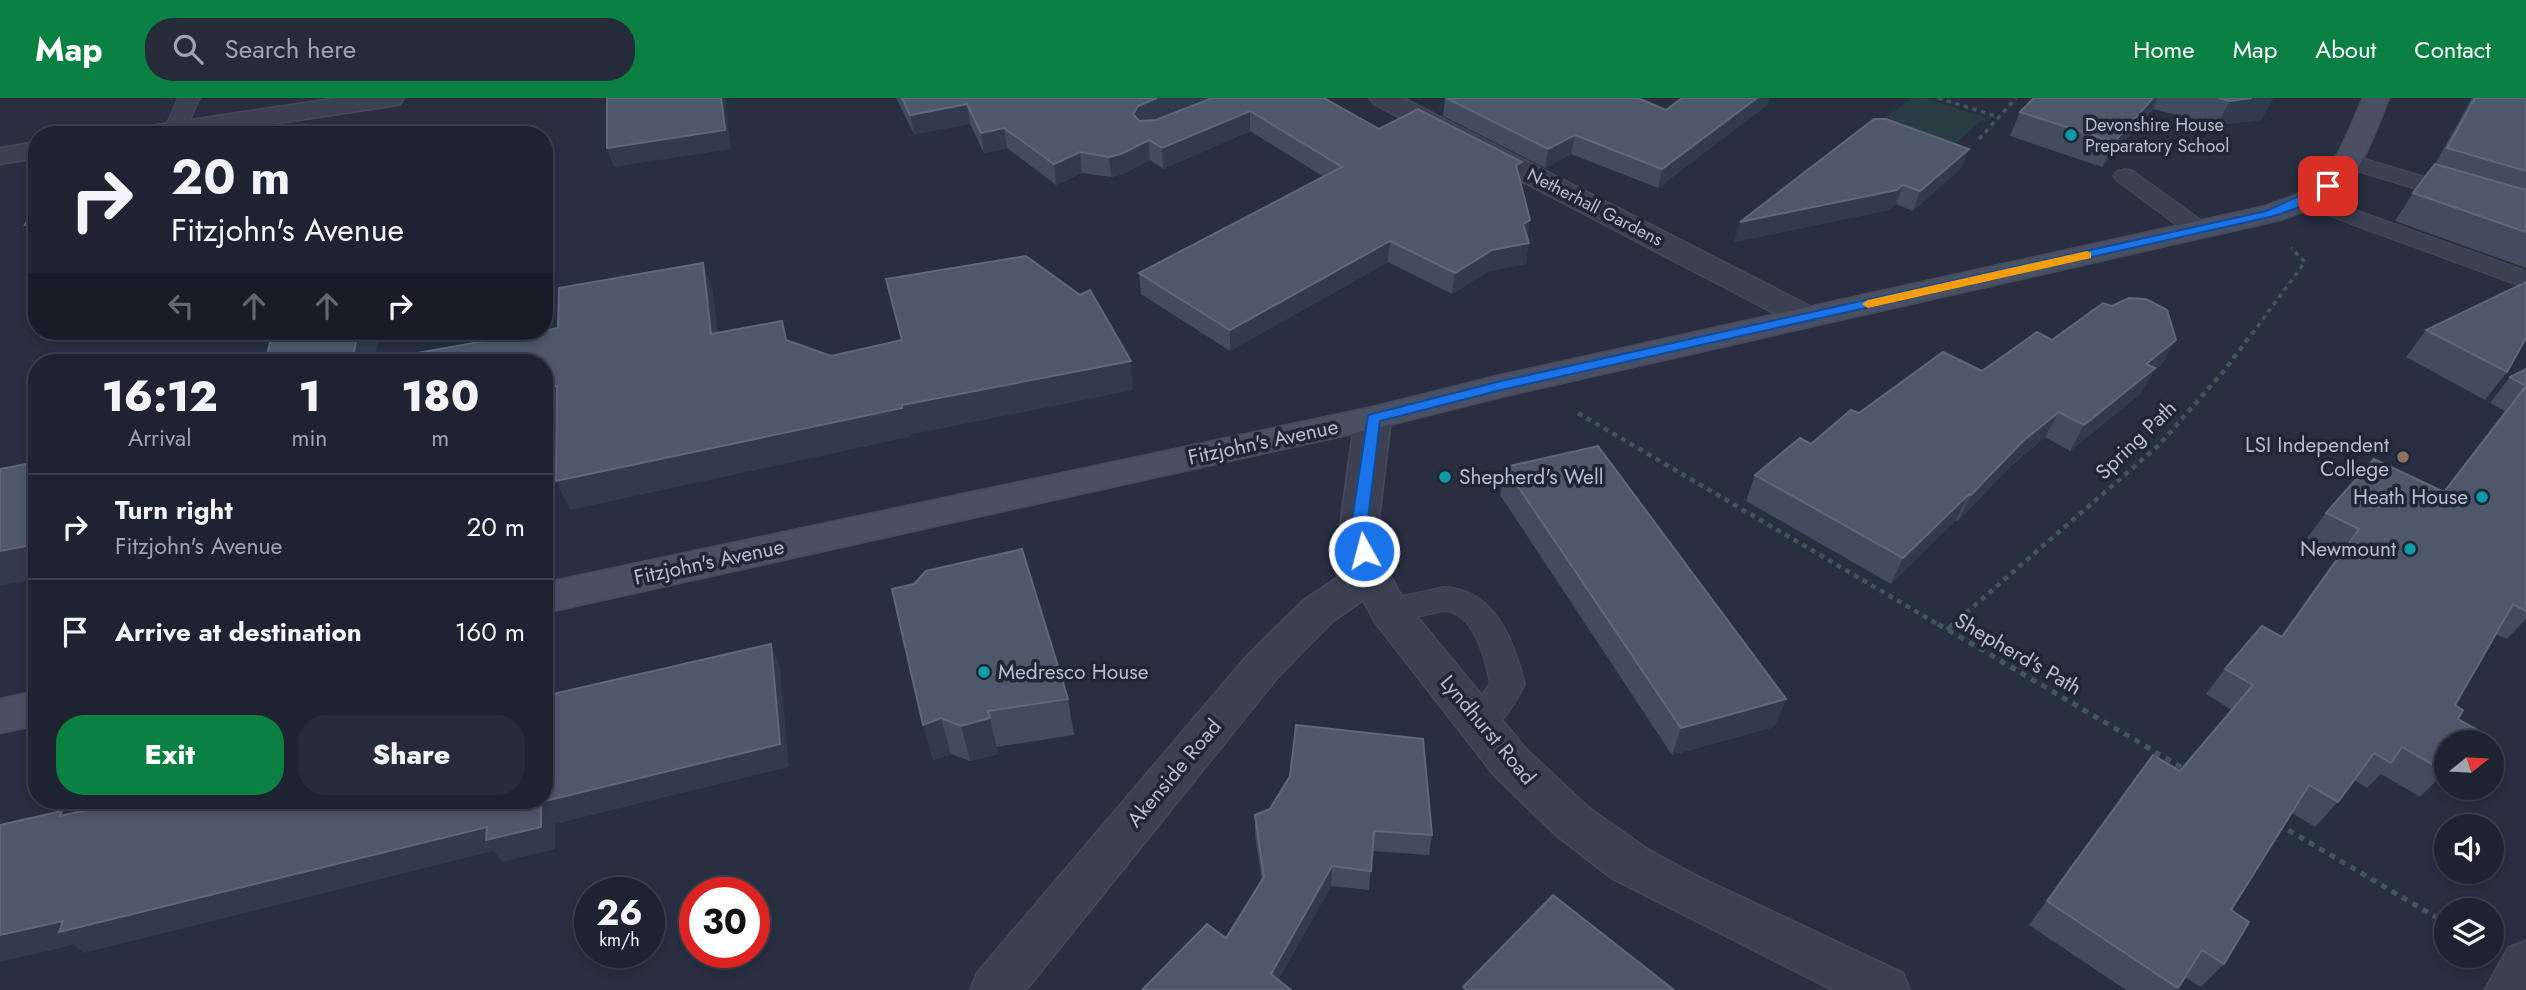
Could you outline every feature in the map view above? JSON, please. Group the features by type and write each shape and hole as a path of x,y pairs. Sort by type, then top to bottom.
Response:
{"main road":[{"name":"Fitzjohn's Avenue","path":"553,596 1373,418 1501,386 2270,214 2328,186 2345,160 2376,98"},
{"path":"0,716 28,710"}],"street":[{"path":"202,126 391,98"},
{"name":"Netherhall Gardens","path":"1383,98 1806,317"},
{"path":"0,156 28,151"},
{"name":"Lyndhurst Road","path":"1373,418 1359,527 1379,593 1510,762 1573,822 1630,864 1885,990"},
{"name":"Akenside Road","path":"995,990 1262,667 1318,611 1379,593"},
{"path":"2510,990 2526,964"}],"lane":[{"path":"177,126 189,98"},
{"path":"2345,160 2526,215"},
{"path":"2125,176 2199,230"},
{"path":"2305,199 2526,280"},
{"path":"1379,593 1430,601 1459,601 1475,613 1491,633 1508,684 1497,703 1477,720"}],"path":[{"path":"1938,98 1999,117"},
{"path":"1979,139 2016,98"},
{"name":"Spring Path","path":"1947,630 2159,445 2223,372 2305,262 2290,247"},
{"name":"Shepherd's Path","path":"1574,410 2197,776"},
{"path":"2268,818 2434,916"}],"shaded area":[{"path":"1912,98 1925,98 1985,117 1955,144 1885,118"}],"building":[{"path":"607,98 721,98 725,130 607,148"},
{"path":"902,98 1157,98 1138,106 1133,114 1139,121 1156,120 1212,98 1324,98 1379,129 1418,109 1522,162 1516,165 1530,220 1523,224 1529,243 1492,250 1455,273 1390,241 1230,330 1139,273 1342,167 1250,111 1162,148 1149,140 1121,154 1109,157 1080,152 1054,164 1004,128 981,133 967,104 910,115"},
{"path":"1446,98 1638,98 1666,110 1682,98 1757,98 1662,169 1575,135 1548,149"},
{"path":"2034,98 2153,98 2114,142 2020,112"},
{"path":"2219,98 2252,98 2230,101"},
{"path":"2475,98 2526,98 2526,171 2447,148"},
{"path":"1874,119 1886,119 1969,149 1920,191 1903,185 1897,190 1740,222"},
{"path":"2435,164 2526,190 2526,232 2413,193"},
{"path":"1026,256 1080,295 1090,290 1131,361 902,405 902,408 556,481 557,386 553,387 553,354 412,354 491,340 553,340 553,329 558,328 559,288 703,263 711,334 782,321 786,340 831,356 902,340 886,279"},
{"path":"2526,282 2526,338 2507,372 2426,330"},
{"path":"2129,298 2146,299 2167,310 2176,340 2146,364 2155,368 2084,425 2059,412 2023,441 1971,495 1903,558 1755,475 1800,438 1811,444 1851,410 1859,413 1943,352 1982,371 2037,332 2052,340 2103,303 2112,306"},
{"path":"271,340 356,340 354,354 267,354"},
{"path":"2526,369 2526,386 2510,377"},
{"path":"2526,386 2526,611 2513,604 2455,705 2463,710 2458,719 2475,730 2434,730 2434,765 2402,747 2391,763 2374,753 2338,802 2309,785 2231,910 2249,922 2224,964 2202,950 2178,988 2047,901 2153,755 2180,771 2253,685 2225,669 2262,626 2282,637 2359,529 2326,513 2374,459 2444,492"},
{"path":"1598,446 1786,699 1681,728 1505,467"},
{"path":"28,464 28,546 0,551 0,469"},
{"name":"Medresco House","path":"1022,549 1068,699 988,711 990,718 961,726 941,718 923,725 892,589 914,584 926,571"},
{"path":"771,644 780,744 553,799 553,694"},
{"path":"1296,725 1423,739 1432,835 1374,831 1371,871 1332,866 1271,974 1291,990 1142,990 1207,924 1226,938 1264,877 1255,815 1270,809 1290,776"},
{"path":"91,809 541,809 541,827 486,840 487,827 59,932 63,921 0,935 0,825 62,811 60,816"},
{"path":"1553,895 1674,990 1467,990 1463,987"}],"slow traffic":[{"path":"1868,304 2087,255"}],"place":[{"name":"Devonshire House Preparatory School","path":"2071,135"},
{"name":"LSI Independent College","path":"2403,457"},
{"name":"Shepherd's Well","path":"1445,477"},
{"name":"Heath House","path":"2482,497"},
{"name":"Newmount","path":"2410,549"},
{"name":"Medresco House","path":"984,672"}],"route":[{"path":"1364,551 1359,527 1373,418 1501,386 2270,214 2328,186"}]}
